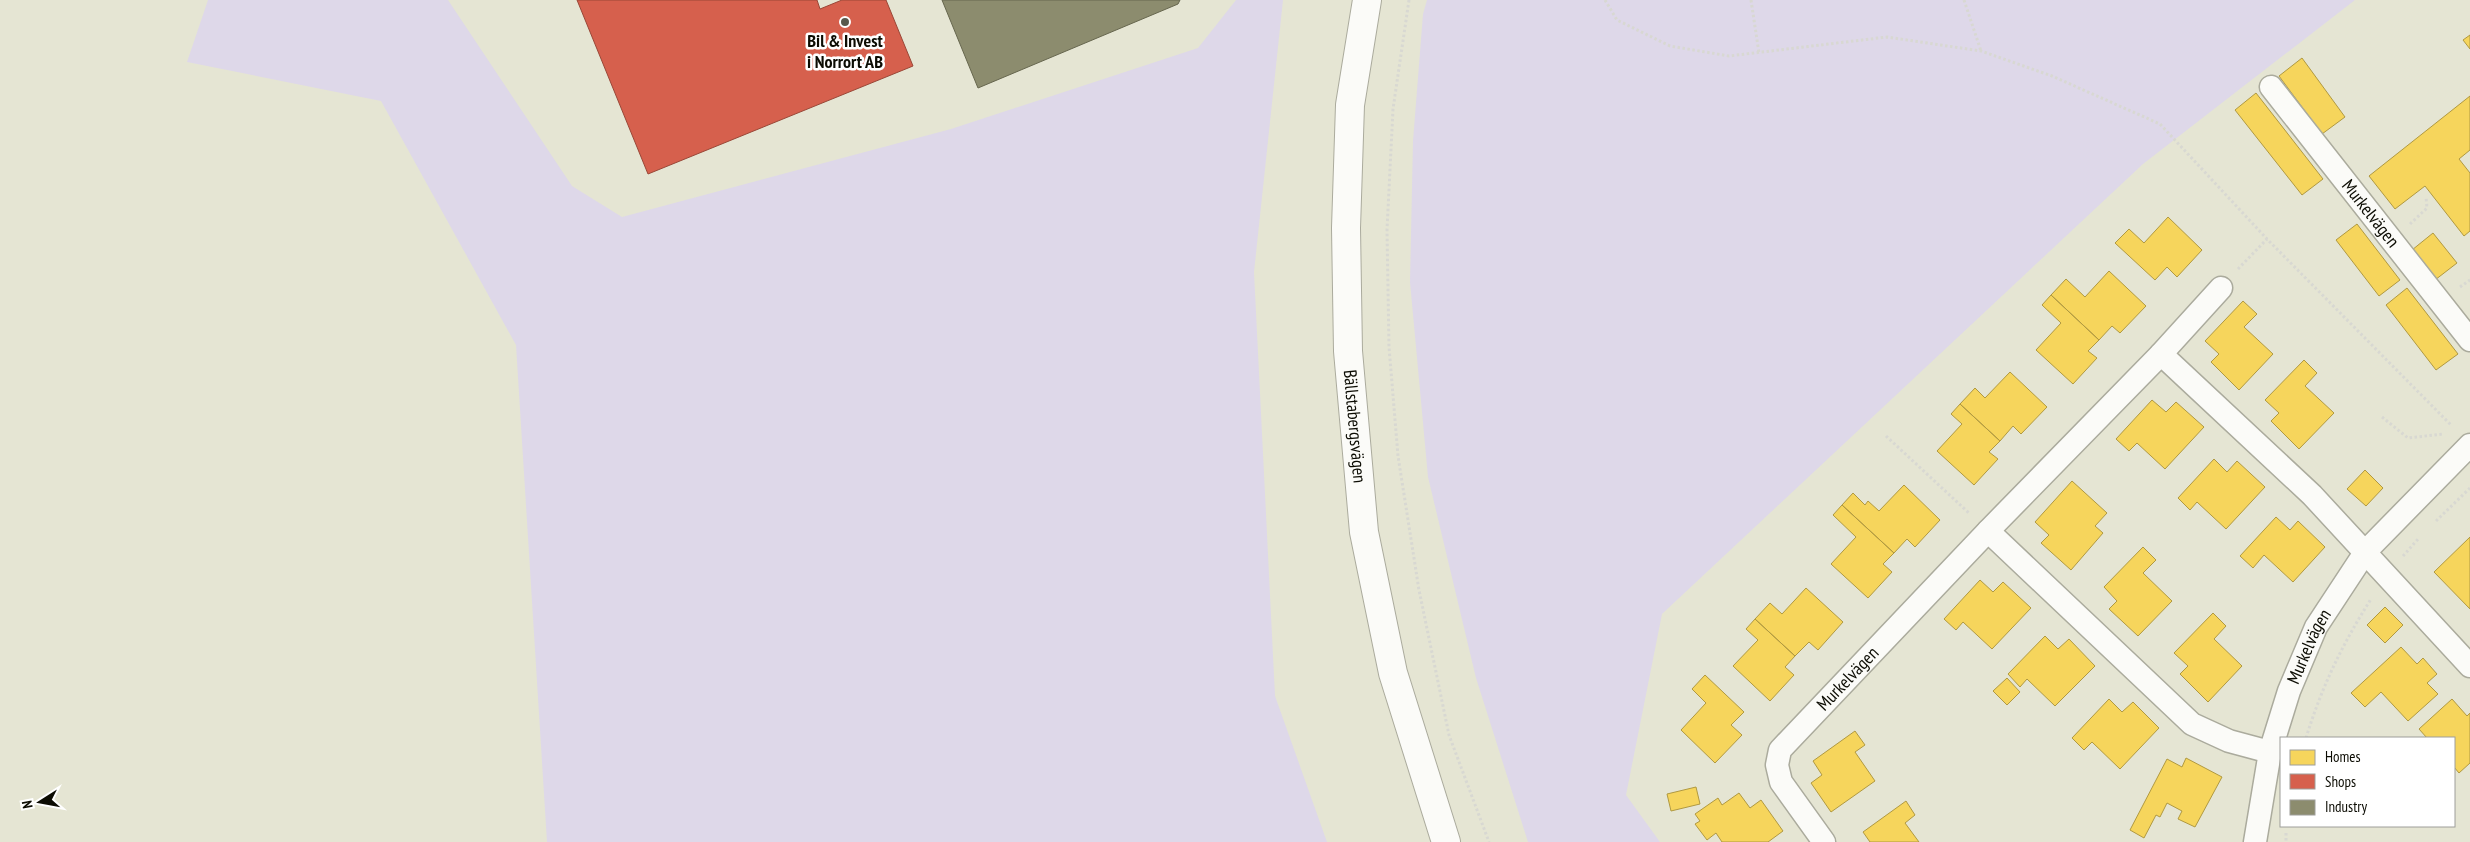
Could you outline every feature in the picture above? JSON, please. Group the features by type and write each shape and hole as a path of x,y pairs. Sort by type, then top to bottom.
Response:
{"street":[{"name":"Bällstabergsvägen","path":"1367,0 1350,104 1346,228 1348,351 1364,532 1393,673 1446,842"},
{"name":"Murkelvägen","path":"2271,87 2470,340"},
{"name":"Murkelvägen","path":"1824,842 1781,782 1777,765 1780,750 1988,531 2161,354 2221,288"},
{"path":"2161,354 2312,495 2366,551 2470,666"},
{"name":"Murkelvägen","path":"2255,842 2270,752 2289,691 2316,627 2366,551 2464,439"},
{"path":"1988,531 2192,724 2229,741 2270,752"}],"path":[{"path":"1409,0 1393,109 1387,230 1389,347 1398,456 1419,590 1449,735 1488,842"},
{"path":"1605,0 1617,20 1670,46 1728,56 1887,37 1981,50 2052,76 2160,124 2267,239 2464,439"},
{"path":"1750,0 1759,53"},
{"path":"1964,0 1981,50"},
{"path":"2221,288 2267,239"},
{"path":"2382,417 2408,438 2450,433"},
{"path":"1886,436 1988,531"}],"shaded area":[{"path":"208,0 448,0 572,186 622,217 951,129 1198,48 1236,0 1283,0 1254,272 1275,696 1327,842 547,842 516,345 381,101 187,62"},
{"path":"1427,0 2355,0 2143,164 1662,614 1626,795 1660,842 1528,842 1476,678 1428,477 1410,282 1413,141 1423,14"}],"building: Homes":[{"path":"2470,35 2470,49 2463,40"},
{"path":"2302,58 2345,117 2322,134 2279,76"},
{"path":"2256,93 2323,179 2302,195 2235,110"},
{"path":"2470,96 2470,150 2459,159 2470,173 2470,231 2464,236 2425,186 2395,209 2369,176"},
{"path":"2168,217 2202,250 2177,277 2167,267 2155,280 2115,243 2129,229 2144,243"},
{"path":"2357,224 2400,280 2379,296 2336,240"},
{"path":"2433,233 2457,263 2435,280 2412,250"},
{"path":"2109,271 2146,306 2120,333 2112,326 2099,340 2051,295 2066,279 2085,297"},
{"path":"2407,288 2458,354 2436,370 2386,305"},
{"path":"2051,295 2099,340 2088,351 2097,358 2073,384 2036,350 2061,323 2042,305"},
{"path":"2243,301 2257,314 2244,327 2273,354 2239,390 2211,362 2219,354 2205,341"},
{"path":"2304,360 2317,373 2305,386 2334,413 2299,449 2271,421 2279,413 2265,400"},
{"path":"2010,372 2047,407 2021,434 2013,426 2000,441 1960,404 1975,388 1985,398"},
{"path":"2152,400 2166,412 2176,402 2204,427 2165,469 2137,443 2129,451 2116,439"},
{"path":"1960,404 2000,441 1989,452 1998,459 1974,485 1937,451 1962,424 1951,414"},
{"path":"2214,459 2227,472 2237,461 2265,487 2226,529 2197,502 2190,510 2178,498"},
{"path":"2365,470 2383,488 2366,506 2347,489"},
{"path":"2072,481 2107,513 2095,526 2103,533 2071,570 2041,543 2049,535 2035,522"},
{"path":"1904,485 1940,520 1915,547 1907,539 1894,553 1842,505 1853,493 1865,505 1868,501 1879,511"},
{"path":"1842,505 1894,553 1883,564 1892,572 1868,598 1831,564 1856,537 1833,515"},
{"path":"2276,517 2290,530 2298,521 2325,547 2293,582 2264,555 2253,568 2240,556"},
{"path":"2470,537 2470,609 2434,572"},
{"path":"2143,547 2156,560 2143,573 2172,601 2138,636 2109,609 2117,601 2104,587"},
{"path":"1980,580 1993,592 2003,582 2031,608 1992,649 1963,622 1956,630 1944,619"},
{"path":"1806,588 1843,622 1818,650 1809,642 1795,656 1755,619 1770,603 1782,614"},
{"path":"2385,607 2403,625 2385,643 2367,625"},
{"path":"2213,613 2226,626 2214,639 2242,666 2208,702 2180,674 2188,666 2174,653"},
{"path":"1755,619 1795,656 1785,667 1794,675 1770,701 1733,666 1758,640 1746,629"},
{"path":"2045,636 2058,649 2069,639 2095,666 2055,706 2027,679 2020,687 2008,674"},
{"path":"2401,647 2417,664 2423,658 2437,674 2427,683 2438,694 2408,721 2381,692 2365,707 2351,693"},
{"path":"1705,675 1744,712 1731,725 1742,735 1715,763 1681,730 1706,703 1692,689"},
{"path":"2007,678 2020,692 2007,705 1993,691"},
{"path":"2109,699 2122,712 2133,702 2159,728 2120,769 2092,742 2084,750 2072,738"},
{"path":"2452,699 2467,716 2470,713 2470,763 2459,773 2455,768 2455,737 2426,737 2419,729"},
{"path":"1855,731 1865,745 1855,752 1875,781 1831,812 1811,783 1822,775 1813,761"},
{"path":"2186,758 2222,777 2195,827 2178,819 2182,811 2167,803 2160,817 2156,815 2144,838 2130,830 2167,759 2182,767"},
{"path":"1696,787 1700,804 1671,811 1667,794"},
{"path":"1739,793 1750,808 1761,800 1783,831 1768,842 1722,842 1716,833 1707,840 1695,824 1700,821 1695,814 1718,798 1722,805"},
{"path":"1906,801 1915,815 1905,823 1919,842 1870,842 1863,832"}],"building: Shops":[{"path":"577,0 817,0 820,9 842,0 886,0 913,66 648,174"}],"building: Industry":[{"path":"942,0 1180,0 1178,4 978,88"}],"place":[{"name":"Bil & Invest i Norrort AB","path":"845,22"}]}
